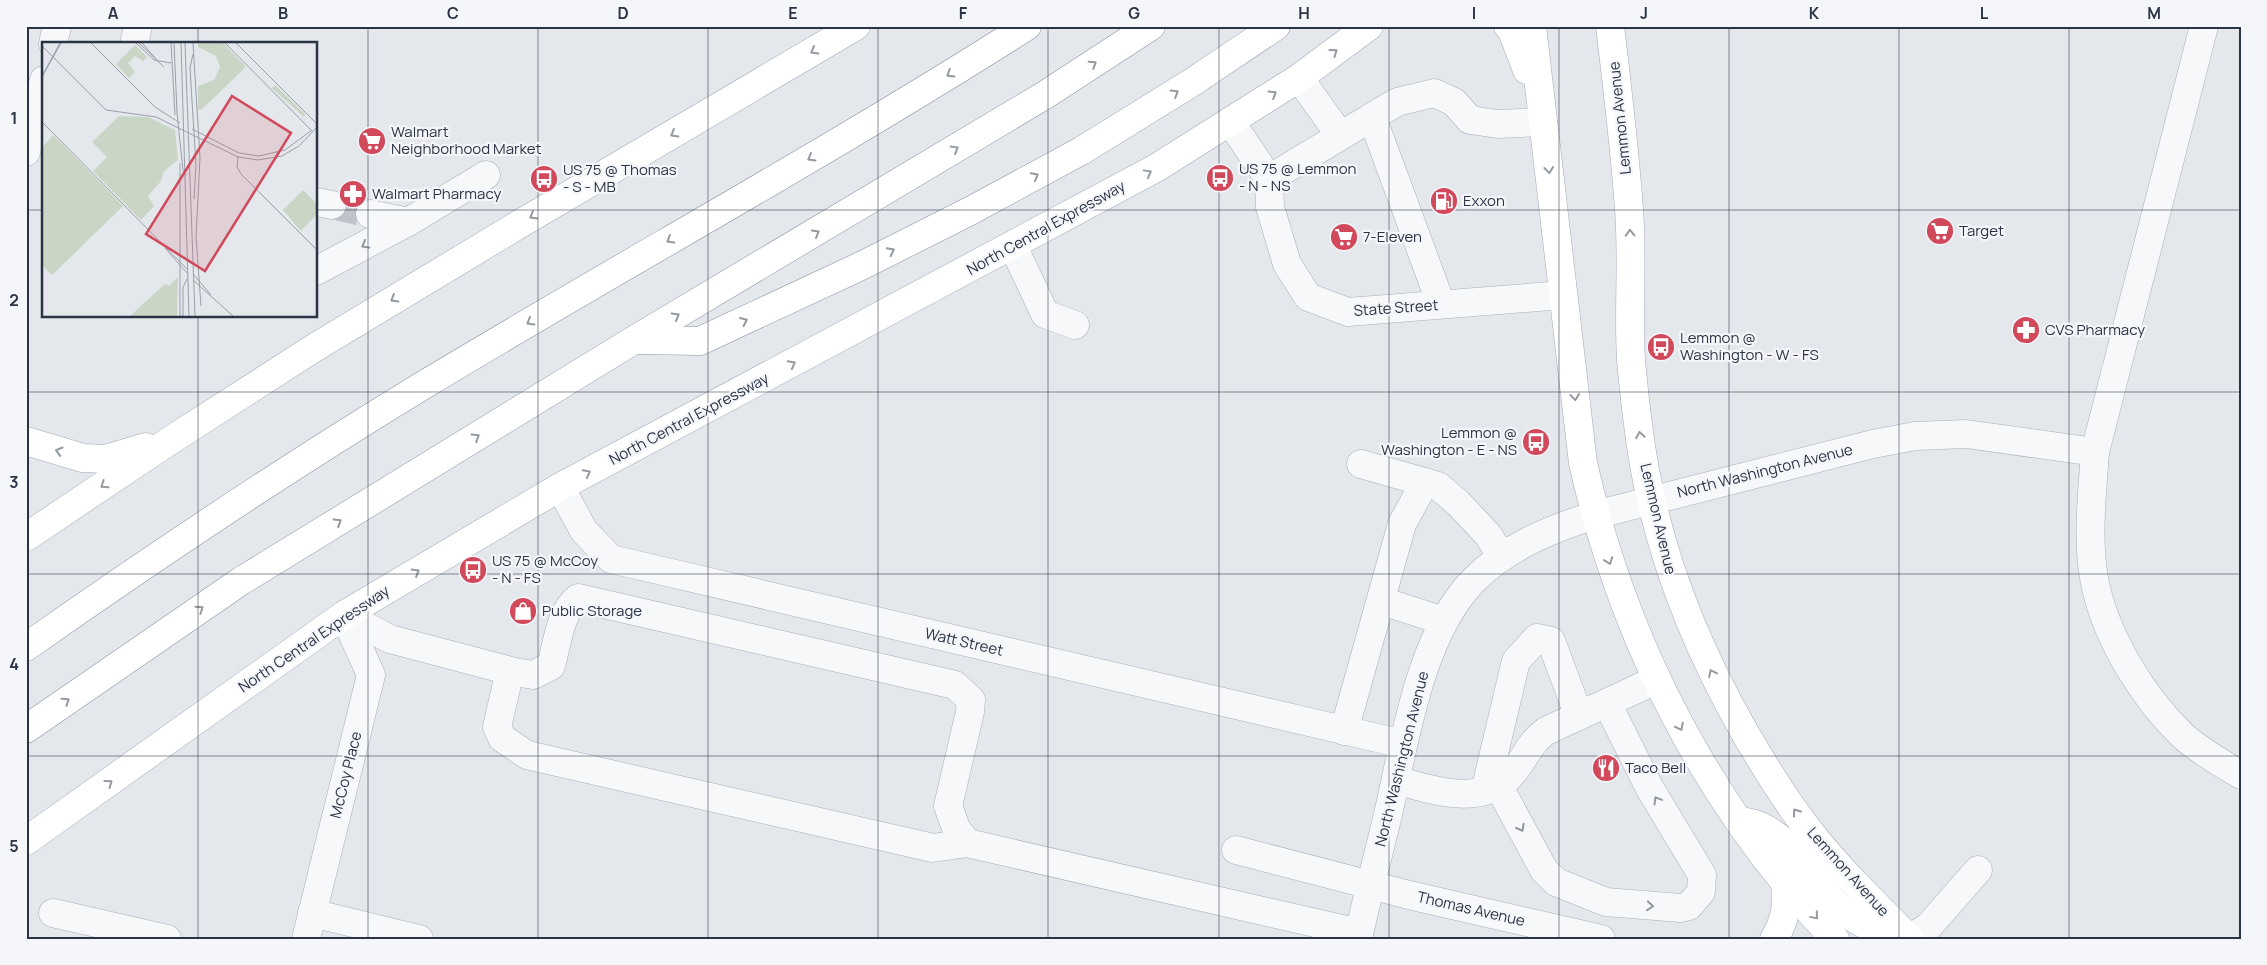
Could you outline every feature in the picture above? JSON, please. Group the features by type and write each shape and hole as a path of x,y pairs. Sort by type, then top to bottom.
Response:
{"main road":[{"path":"26,537 174,438 374,312 856,26"},
{"path":"26,647 191,533 348,432 510,334 831,146 997,38 1027,26"},
{"path":"26,729 241,581 634,340 1020,110 1151,26"},
{"path":"634,340 700,341 863,265 970,211 1082,151 1191,83 1276,26"},
{"name":"North Central Expressway","path":"30,827 75,807 344,615 560,487 1156,168 1299,78 1369,26"},
{"path":"1508,26 1512,31 1542,115"},
{"path":"1532,26 1583,462 1595,515 1627,610 1656,680 1682,731 1738,820 1784,880 1835,939"},
{"name":"Lemmon Avenue","path":"1610,26 1629,210 1631,358 1638,427 1651,500 1662,547 1698,644 1722,692 1758,756 1814,837 1847,876 1910,939"},
{"path":"26,442 83,458 106,459 174,438"},
{"path":"1738,820 1759,825 1781,838 1840,907 1864,924 1888,934 1910,939"},
{"path":"1774,939 1780,930 1787,906 1784,880"}],"street":[{"path":"53,42 57,26"},
{"path":"2204,26 2094,452 2090,524 2095,586 2116,645 2139,683 2182,735 2241,775"},
{"path":"1299,78 1340,135"},
{"path":"26,152 42,88"},
{"path":"1230,121 1269,179 1397,102 1434,93 1454,102 1470,120 1498,124 1542,115"},
{"path":"1372,117 1441,304"},
{"path":"318,270 408,222 486,175"},
{"name":"State Street","path":"1269,179 1270,207 1287,264 1308,297 1348,312 1564,295"},
{"path":"370,214 408,222"},
{"path":"1013,246 1046,314 1075,325"},
{"name":"North Washington Avenue","path":"1358,936 1420,682 1444,621 1455,603 1473,581 1502,557 1556,527 1595,515 1873,444 1915,436 1966,434 2094,452"},
{"path":"1360,464 1438,486 1458,503 1488,536 1502,557"},
{"path":"1344,731 1382,601 1402,524 1425,482"},
{"name":"Watt Street","path":"560,487 584,531 611,559 1404,744"},
{"path":"344,615 390,639 510,671 533,675 551,666 564,618 570,603 578,598 955,686 971,700 948,806 956,828 967,843"},
{"path":"1382,601 1444,621"},
{"name":"McCoy Place","path":"306,939 371,676 344,615"},
{"path":"1579,716 1552,641 1537,638 1516,661 1492,788 1544,870 1556,882 1606,902 1681,908 1689,906 1701,892 1702,875 1649,787 1608,703"},
{"path":"510,671 497,727 502,738 527,755 933,848 967,843 1358,936"},
{"path":"1396,780 1452,794 1492,788 1510,776 1534,739 1546,731 1656,680"},
{"name":"Thomas Avenue","path":"1236,850 1371,884 1539,932 1601,939"},
{"path":"1910,939 1929,926 1978,870"},
{"path":"53,913 167,939"},
{"path":"312,913 419,939"}],"tunnel":[{"path":"332,205 370,214"}],"place":[{"name":"Walmart Neighborhood Market","path":"372,141"},
{"name":"US 75 @ Lemmon - N - NS","path":"1220,178"},
{"name":"US 75 @ Thomas - S - MB","path":"544,179"},
{"name":"Walmart Pharmacy","path":"353,194"},
{"name":"Exxon","path":"1444,201"},
{"name":"Target","path":"1940,231"},
{"name":"7-Eleven","path":"1344,237"},
{"name":"CVS Pharmacy","path":"2026,330"},
{"name":"Lemmon @ Washington - W - FS","path":"1661,347"},
{"name":"Lemmon @ Washington - E - NS","path":"1536,442"},
{"name":"US 75 @ McCoy - N - FS","path":"473,570"},
{"name":"Public Storage","path":"523,611"},
{"name":"Taco Bell","path":"1606,768"}]}
